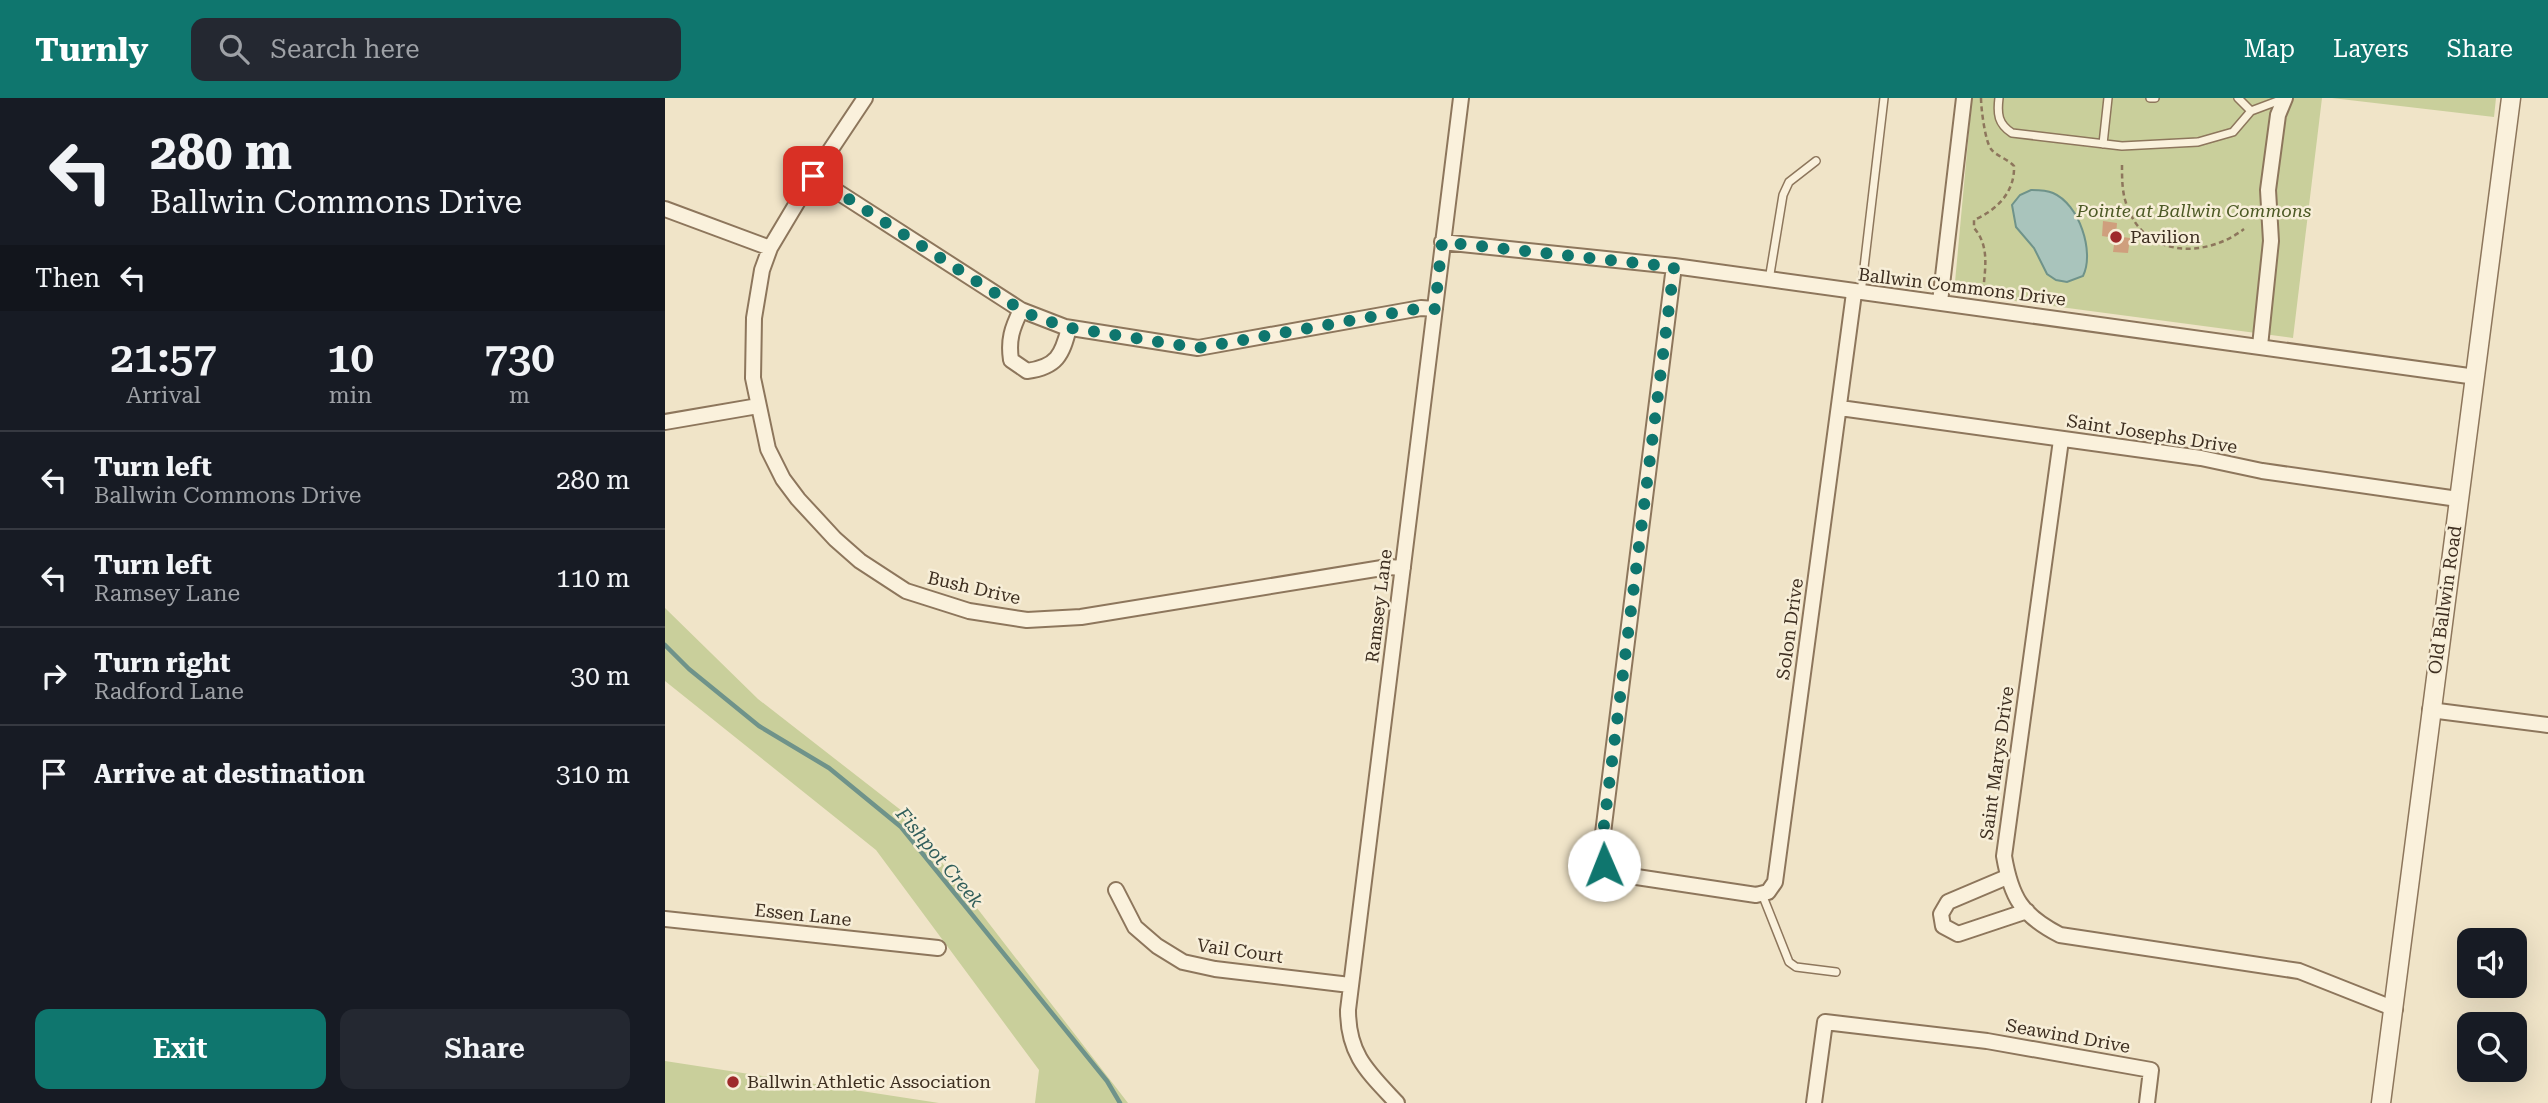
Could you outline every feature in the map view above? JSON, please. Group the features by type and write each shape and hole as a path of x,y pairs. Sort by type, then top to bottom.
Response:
{"street":[{"name":"Bush Drive","path":"865,98 813,176 770,248 762,270 754,318 754,378 768,449 783,479 815,519 860,561 907,591 969,611 1027,620 1081,617 1388,567 1403,568"},
{"name":"Ramsey Lane","path":"1397,1103 1363,1067 1352,1044 1348,1030 1350,985 1461,98"},
{"path":"1940,302 1964,98"},
{"path":"2260,346 2271,241 2268,190 2278,115 2284,98"},
{"name":"Old Ballwin Road","path":"2381,1103 2511,98"},
{"path":"813,176 1021,310 1069,328 1198,348 1421,308 1435,309"},
{"path":"665,209 770,248"},
{"name":"Ballwin Commons Drive","path":"1442,242 1674,267 2476,377"},
{"path":"1674,267 1601,849 1604,865 1610,873 1762,894"},
{"name":"Solon Drive","path":"1762,894 1772,887 1776,878 1858,293"},
{"path":"1021,310 1011,329 1009,346 1011,360 1027,371 1045,368 1063,351 1069,328"},
{"path":"665,422 758,406"},
{"name":"Saint Josephs Drive","path":"1840,408 2201,458 2262,471 2458,499"},
{"name":"Saint Marys Drive","path":"2061,440 2004,856 2007,877 2015,897 2035,920 2060,935 2299,971 2395,1009"},
{"path":"2430,710 2548,725"},
{"path":"2007,877 1948,902 1941,914 1943,926 1958,934 2027,911"},
{"name":"Vail Court","path":"1116,890 1135,927 1157,946 1183,962 1215,969 1350,985"},
{"name":"Essen Lane","path":"665,919 938,948"},
{"name":"Seawind Drive","path":"1814,1103 1825,1022 1987,1041 2151,1070 2147,1103"}],"lane":[{"path":"1858,293 1884,98"},
{"path":"1999,98 1998,119 2003,127 2012,132 2122,146 2198,142 2233,132 2251,111 2284,98"},
{"path":"2103,144 2108,98"},
{"path":"2150,98 2155,98"},
{"path":"2238,98 2251,111"},
{"path":"1769,280 1783,195 1790,182 1816,161"},
{"path":"1762,894 1789,962 1796,967 1836,972"}],"path":[{"path":"1981,98 1981,114 1991,151 2007,158 2014,166 2015,178 2005,197 1991,213 1974,220 1974,228 1981,235 1986,256 1983,292"},
{"path":"2122,165 2126,205 2144,231 2156,240 2174,248 2197,250 2228,241 2244,229"}],"green space":[{"name":"Pointe at Ballwin Commons","path":"1972,98 2322,98 2293,338 1954,293"},
{"path":"2332,98 2496,98 2494,117"},
{"path":"665,608 758,699 902,811 1128,1103 1035,1103 1039,1070 876,850 665,681"},
{"name":"Ballwin Athletic Association","path":"665,1061 939,1103 665,1103"}],"water":[{"path":"2031,190 2053,193 2070,207 2077,218 2086,242 2086,266 2083,276 2067,282 2056,280 2047,274 2034,248 2016,227 2012,205 2020,195"}],"building":[{"name":"Pavilion","path":"2103,221 2117,223 2116,236 2130,238 2128,253 2113,252 2115,238 2102,236"}],"waterway":[{"name":"Fishpot Creek","path":"665,645 689,669 759,726 829,768 901,827 1107,1081 1120,1103"}],"place":[{"name":"Pavilion","path":"2116,237"},
{"name":"Ballwin Athletic Association","path":"733,1082"}],"route":[{"path":"813,176 1026,313 1065,327 1198,348 1421,308 1435,309 1442,242 1674,267 1601,849 1604,865"}]}
